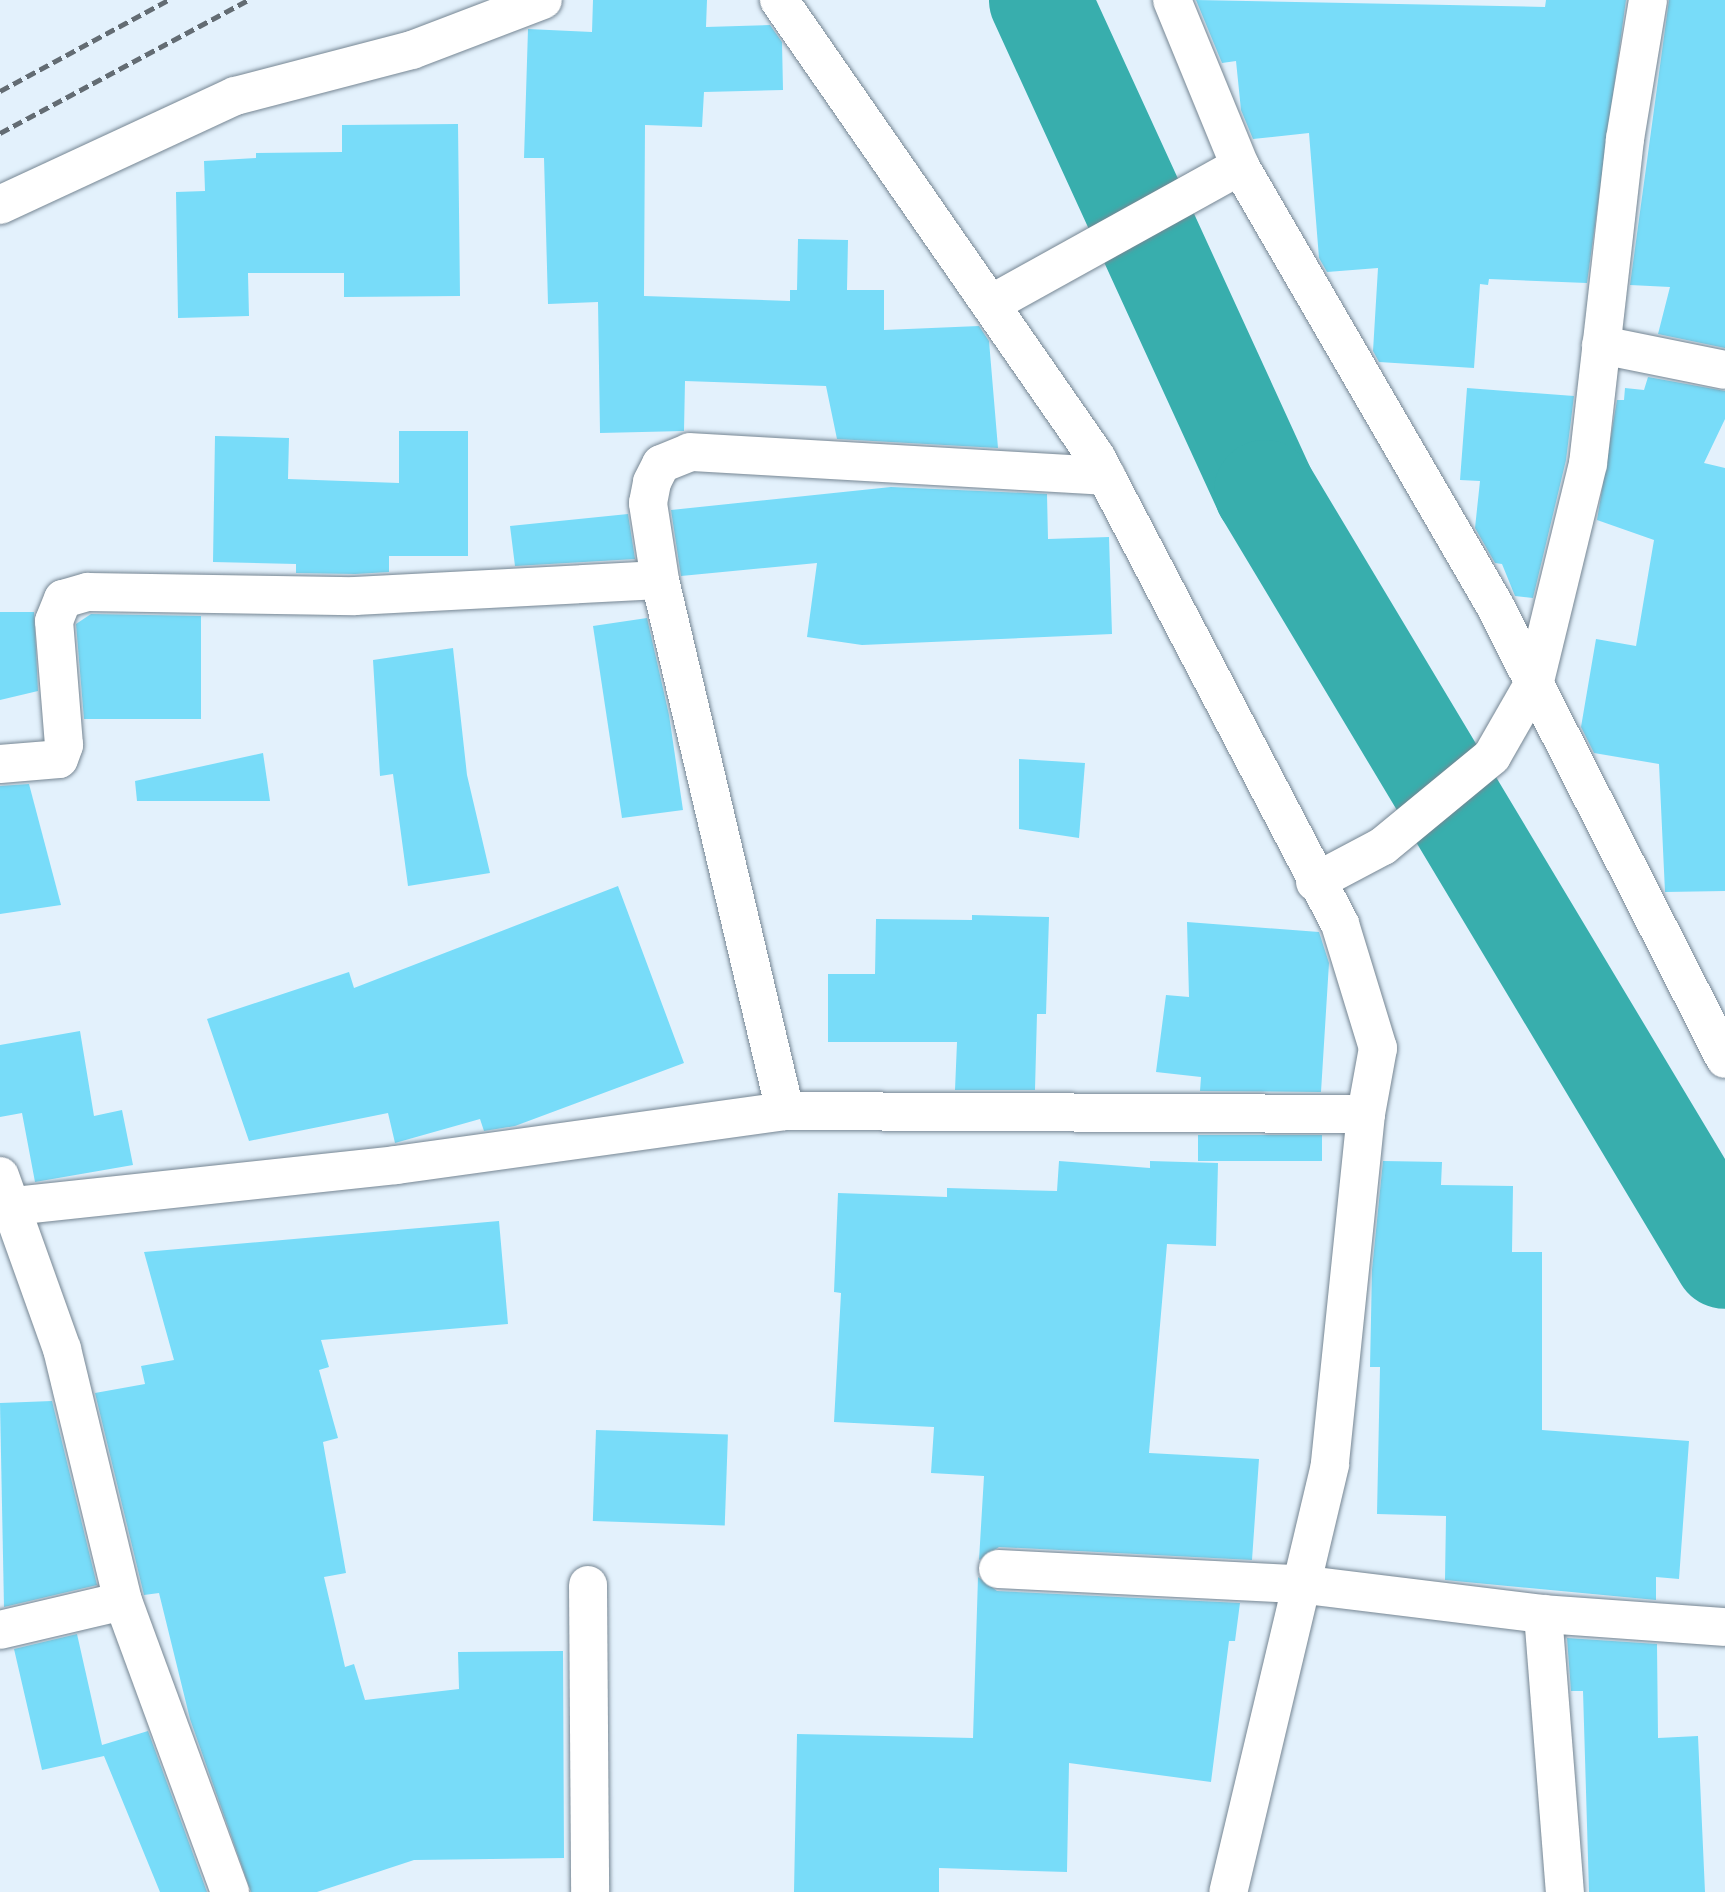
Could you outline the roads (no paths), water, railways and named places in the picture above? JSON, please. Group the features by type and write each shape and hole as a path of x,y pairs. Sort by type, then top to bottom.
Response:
{"street":[{"path":"0,205 235,96 412,50 543,0"},
{"path":"779,0 1000,298 1106,476 1315,882 1340,924 1378,1048 1366,1114 1330,1465 1298,1584 1228,1892"},
{"path":"1172,0 1232,172 1535,681 1725,1059"},
{"path":"1315,882 1383,845 1492,756 1535,681 1588,464 1601,345 1648,0"},
{"path":"1000,298 1232,172"},
{"path":"1601,345 1725,370"},
{"path":"785,1111 660,580 648,503 652,482 661,464 690,452 1106,476"},
{"path":"0,764 59,759 64,745 54,621 63,599 88,592 355,596 660,580"},
{"path":"230,1892 123,1601 62,1349 6,1191 396,1166 785,1111 1366,1114"},
{"path":"998,1569 1298,1584 1543,1614 1725,1628"},
{"path":"588,1585 590,1892"},
{"path":"0,1630 123,1601"},
{"path":"1543,1614 1565,1892"}],"waterway":[{"path":"1040,0 1265,491 1725,1258"}],"railway":[{"path":"0,91 168,0"},
{"path":"0,133 248,0"}]}
